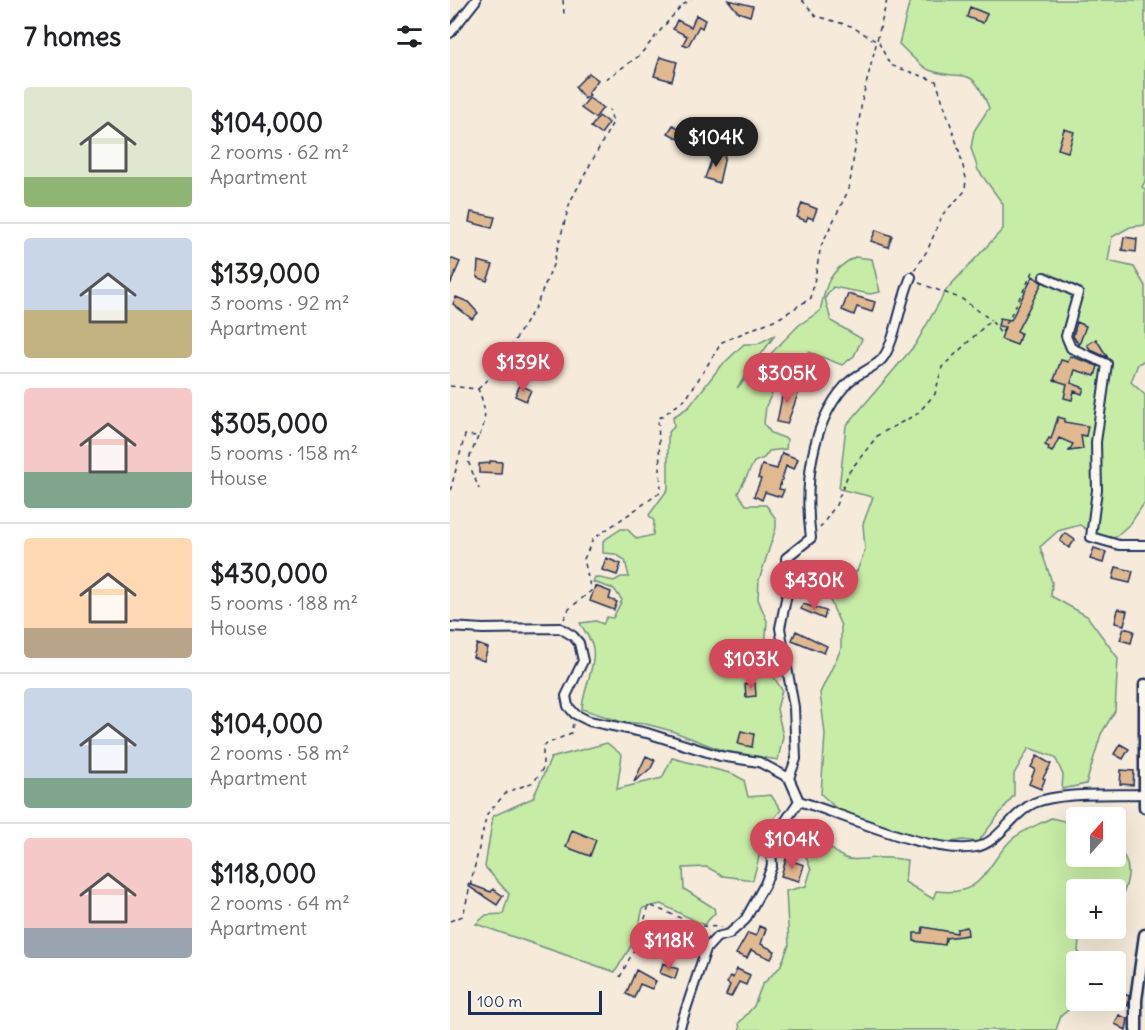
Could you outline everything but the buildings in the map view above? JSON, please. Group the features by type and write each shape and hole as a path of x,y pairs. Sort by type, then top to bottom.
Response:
{"street":[{"path":"450,33 476,0"},
{"path":"789,778 796,759 794,707 780,628 787,594 786,558 811,538 807,488 814,448 831,406 845,384 883,358 911,277"},
{"path":"1044,277 1078,293 1066,336 1071,348 1107,364 1096,442 1097,490 1091,537 1119,545 1145,545"},
{"path":"450,627 560,628 579,643 583,661 566,696 568,706 575,714 589,721 647,733 720,756 759,762 789,778 799,801 918,841 955,848 976,847 990,842 1015,815 1049,798 1143,794"},
{"path":"1145,685 1143,794 1145,807"},
{"path":"679,1030 706,949 717,937 734,930 744,920 765,884 772,866 771,846 774,838 799,801"},
{"path":"1136,1030 1137,1000 1145,935"}],"path":[{"path":"563,0 564,14"},
{"path":"606,79 639,56 681,6 692,0"},
{"path":"802,0 816,16 851,26 879,43 890,65 936,81 966,178 965,191 943,214 927,251 920,258 911,277 921,284 962,299 991,320 1000,334 1034,272 1044,277"},
{"path":"560,628 569,609 591,591 584,559 593,539 661,492 658,420 686,399 722,342 781,317 811,298 821,246 849,189 862,101 871,62 879,43 887,0"},
{"path":"450,386 478,389 507,362 512,345 537,304 553,265 570,202 613,122 609,109"},
{"path":"811,538 836,505 849,472 878,435 917,414 934,394 942,367 991,320"},
{"path":"478,389 485,412 484,427 468,461 479,489"},
{"path":"450,492 465,435 478,436"},
{"path":"450,921 463,916 487,813 507,792 534,782 543,768 543,746 571,733 575,714"},
{"path":"620,977 638,942 649,905 700,926 734,930"}],"green space":[{"path":"910,0 1145,0 1145,181 1142,187 1145,189 1145,225 1130,227 1112,237 1108,261 1134,267 1145,286 1145,360 1138,364 1131,382 1145,395 1145,502 1131,523 1112,540 1099,538 1080,525 1058,531 1040,547 1052,582 1051,596 1087,616 1118,658 1115,711 1101,734 1086,784 1062,789 1063,775 1055,757 1029,748 1014,774 1014,795 978,842 963,840 939,844 842,814 821,794 825,734 820,693 841,649 841,626 826,591 857,571 865,550 863,524 873,497 839,489 846,426 915,345 947,289 1003,229 1003,204 978,170 971,148 974,131 989,108 983,94 972,79 932,71 919,63 899,44"},
{"path":"855,257 872,259 880,292 870,294 833,287 825,298 831,321 862,339 854,356 842,365 809,352 804,363 822,379 814,392 796,384 777,383 766,406 764,424 771,433 787,439 786,449 769,451 764,458 754,462 738,493 746,505 766,505 776,519 776,528 759,580 758,599 767,621 765,650 769,669 782,690 777,709 783,736 778,760 724,751 672,731 646,724 622,722 582,709 592,667 593,651 591,641 580,623 596,621 603,624 607,617 613,618 622,600 614,589 593,582 595,577 614,581 621,577 629,577 625,560 615,554 603,553 603,541 621,529 627,529 637,539 653,535 654,521 649,515 668,489 668,433 674,427 673,417 689,407 719,368 744,344 757,344 775,335 737,388 799,325 820,311 830,279 839,267"},
{"path":"607,743 622,755 617,789 662,778 672,758 733,774 744,780 748,797 771,795 781,810 758,837 759,857 753,880 723,876 707,867 683,868 684,889 714,908 715,913 704,925 661,904 643,908 636,938 615,972 476,924 486,915 503,914 509,894 485,867 493,816 533,798 551,758"},
{"path":"1051,818 1066,821 1066,867 1126,867 1126,860 1128,868 1126,885 1126,879 1066,879 1066,939 1079,939 1078,951 1066,951 1067,1011 1061,1016 1056,1030 740,1030 739,1023 754,1006 762,985 780,967 789,945 786,891 806,886 811,870 800,841 823,841 837,854 848,859 907,860 905,882 933,899 936,891 952,892 964,890 973,885 1010,841 1024,831"}]}
